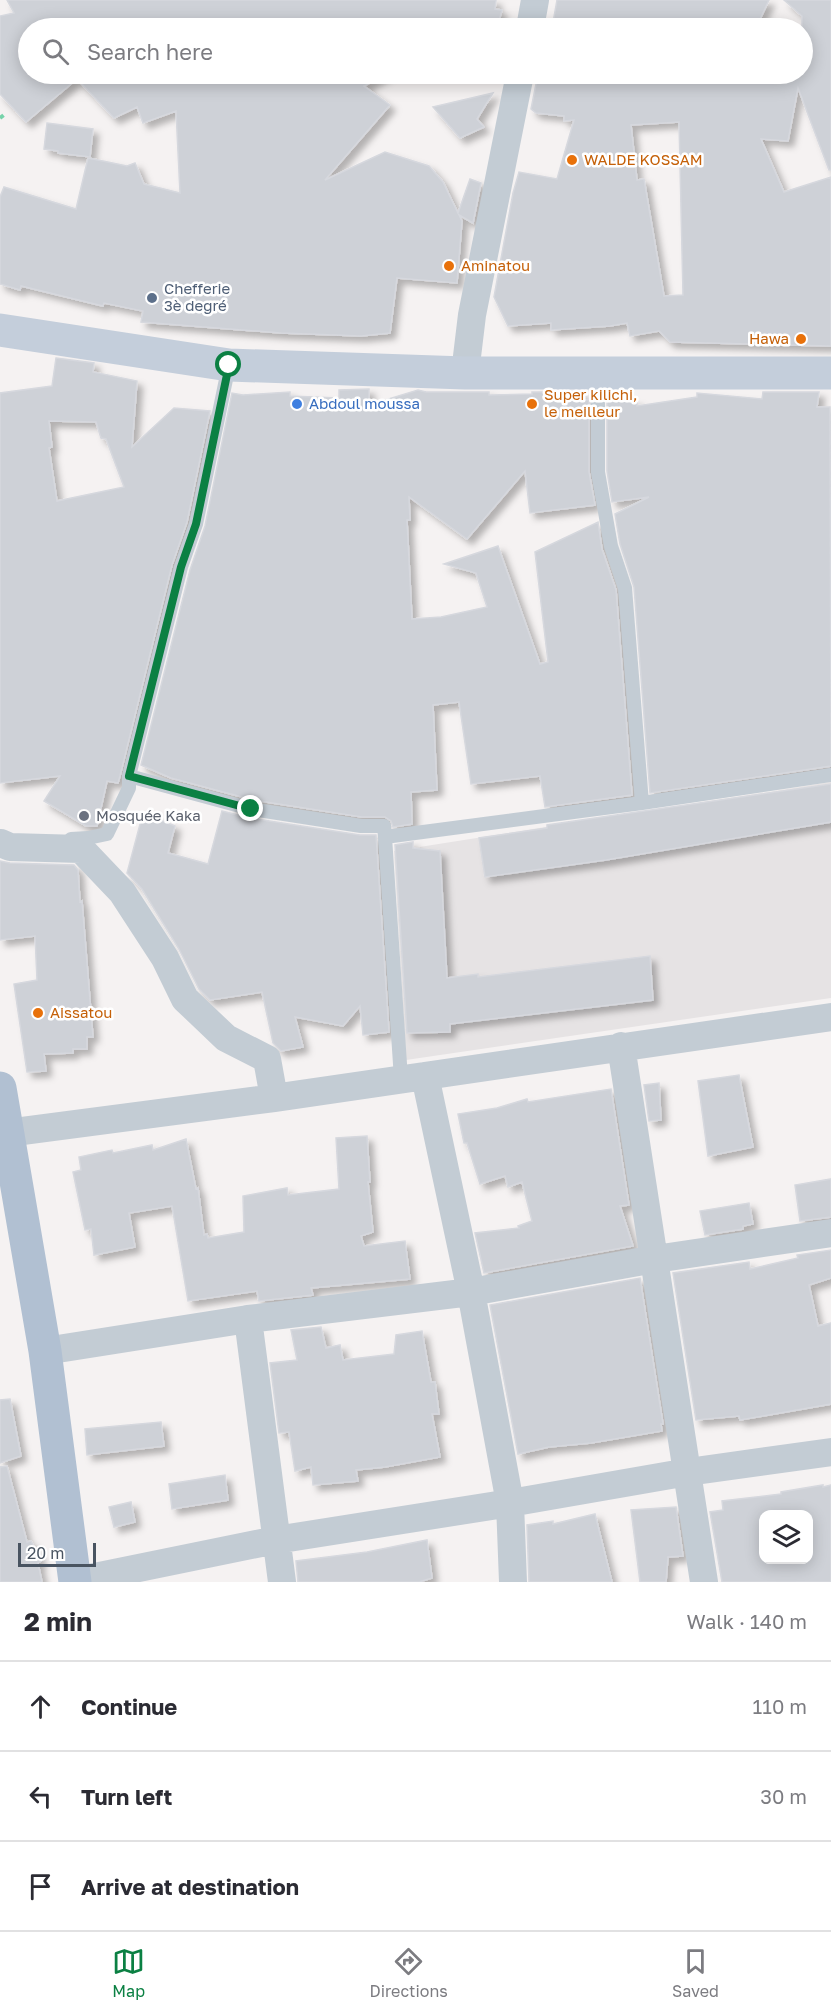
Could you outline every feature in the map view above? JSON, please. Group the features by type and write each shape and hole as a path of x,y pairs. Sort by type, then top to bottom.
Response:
{"main road":[{"path":"0,1088 45,1351 75,1582"}],"street":[{"path":"532,18 535,0"},
{"path":"465,373 472,315 518,84"},
{"path":"0,330 229,365 465,373 831,373"},
{"path":"1,843 10,847 81,849 122,892 165,958 185,999 226,1038 267,1059 274,1098"},
{"path":"7,1133 274,1098 831,1017"},
{"path":"621,1046 704,1582"},
{"path":"413,1078 471,1292 510,1503 513,1582"},
{"path":"45,1351 248,1319 471,1292 655,1259 831,1233"},
{"path":"248,1319 282,1582"},
{"path":"75,1582 276,1540 688,1472 831,1452"}],"lane":[{"path":"1,843 88,838 107,834 129,788 129,776 181,567 196,524 229,365"},
{"path":"598,372 598,472 611,546 625,588 642,803"},
{"path":"386,837 831,775"},
{"path":"129,776 251,809 361,826 384,826 413,1078"}],"path":[{"path":"0,118 5,114"}],"shaded area":[{"path":"831,782 831,998 406,1060 394,851"}],"building":[{"path":"7,0 496,0 495,9 502,10 500,18 18,18 18,84 71,84 26,122 0,94 0,16 14,13"},
{"path":"557,0 769,0 761,18 554,18"},
{"path":"784,0 831,0 831,170 829,170 798,88 788,141 761,139 784,192 831,177 831,346 670,342 659,331 630,336 627,323 551,330 551,323 508,326 494,297 519,172 557,179 574,120 564,121 564,116 536,113 531,109 536,84 813,84 813,18 802,18","holes":["679,122 683,295 664,296 644,179 637,180 631,125"]},
{"path":"82,84 368,84 364,86 390,105 325,180 385,152 429,166 443,182 458,213 470,179 481,183 473,223 459,215 462,221 457,283 397,278 390,333 361,336 281,333 141,322 143,311 104,303 103,306 21,286 20,290 0,284 0,197 4,187 76,209 88,158 127,166 135,163 144,184 180,193 176,111 143,123 137,107 114,118"},
{"path":"493,93 477,119 484,127 460,138 433,107"},
{"path":"47,123 93,129 90,157 44,149"},
{"path":"56,358 94,363 93,372 137,381 132,447 174,408 210,411 187,522 172,565 120,776 118,783 107,781 97,826 86,826 44,801 60,776 0,783 0,393 52,386","holes":["49,421 96,422 101,438 106,439 124,487 57,501 49,448 52,447"]},
{"path":"369,389 369,405 418,390 489,392 489,395 582,392 582,400 589,400 589,472 595,505 530,513 525,471 467,539 409,497 410,520 407,520 412,619 441,617 487,607 476,573 444,564 498,546 540,664 548,662 535,552 598,522 602,549 616,590 632,795 545,807 540,776 471,784 459,702 433,705 437,790 411,792 412,824 393,827 391,821 385,817 362,817 253,800 171,778 141,765 190,570 205,526 232,393 243,395 290,392 290,396 339,398 339,390"},
{"path":"763,392 819,392 817,407 830,407 831,766 650,793 634,587 620,544 615,514 649,497 612,502 607,471 607,401 637,401 637,406 697,397 697,393 762,399"},
{"path":"831,784 831,822 606,860 485,877 479,838 547,828 547,825"},
{"path":"222,811 250,818 360,835 376,835 389,1032 363,1035 360,1006 343,1026 295,1017 303,1047 281,1051 273,1043 262,992 210,1000 199,989 179,949 142,889 127,873 143,813 175,826 168,853 208,864"},
{"path":"413,842 413,848 440,851 447,978 478,974 478,977 650,956 653,1000 450,1024 450,1032 407,1033 395,845"},
{"path":"0,861 74,865 78,870 93,1037 87,1037 87,1049 73,1049 73,1053 44,1054 46,1071 27,1072 14,984 37,980 35,936 0,940"},
{"path":"739,1075 753,1147 708,1156 698,1081"},
{"path":"659,1083 661,1120 649,1121 644,1085"},
{"path":"611,1089 629,1205 620,1206 633,1246 484,1273 475,1233 519,1228 518,1226 532,1221 522,1182 508,1187 505,1176 480,1184 467,1143 464,1143 458,1114 497,1108 527,1099 528,1102"},
{"path":"367,1136 370,1182 368,1182 373,1232 361,1236 364,1246 405,1241 410,1279 311,1288 313,1295 259,1301 257,1291 188,1301 172,1206 129,1213 135,1247 94,1255 91,1229 85,1230 73,1172 81,1170 79,1157 152,1145 153,1150 186,1139 196,1189 198,1188 204,1235 207,1234 208,1238 244,1232 243,1196 287,1188 288,1195 339,1189 336,1138"},
{"path":"831,1179 831,1217 800,1221 795,1185"},
{"path":"749,1203 753,1224 743,1226 743,1229 705,1235 700,1211"},
{"path":"831,1250 831,1278 809,1285 818,1326 831,1323 831,1404 740,1420 739,1416 696,1420 673,1273 749,1262 750,1269 798,1258 797,1255"},
{"path":"640,1278 663,1424 661,1424 662,1431 591,1443 549,1447 518,1454 490,1305"},
{"path":"321,1327 326,1348 340,1345 343,1360 394,1354 396,1335 422,1331 431,1382 435,1382 439,1414 432,1414 440,1457 356,1470 358,1481 313,1485 311,1467 295,1471 289,1432 279,1433 270,1363 297,1360 291,1330"},
{"path":"10,1399 21,1456 0,1463 0,1400"},
{"path":"161,1422 164,1446 87,1455 85,1429"},
{"path":"7,1466 27,1542 31,1541 41,1561 38,1563 42,1582 0,1582 0,1467"},
{"path":"225,1475 228,1500 172,1509 169,1484"},
{"path":"831,1485 831,1582 722,1582 710,1512 723,1510 722,1501 781,1494 781,1492"},
{"path":"131,1502 135,1522 114,1527 109,1507"},
{"path":"676,1507 683,1556 668,1557 666,1582 640,1582 631,1510"},
{"path":"595,1514 612,1582 529,1582 527,1525 553,1521 553,1524"},
{"path":"427,1540 432,1578 419,1582 298,1582 296,1561 367,1552"}],"place":[{"name":"WALDE KOSSAM","path":"572,160"},
{"name":"Aminatou","path":"449,266"},
{"name":"Chefferie 3è degré","path":"152,298"},
{"name":"Hawa","path":"801,339"},
{"name":"Abdoul moussa","path":"297,404"},
{"name":"Super kilichi, le meilleur","path":"532,404"},
{"name":"Mosquée Kaka","path":"84,816"},
{"name":"Aissatou","path":"38,1013"}],"route":[{"path":"229,365 196,524 181,567 129,776 145,778 251,809"}]}
